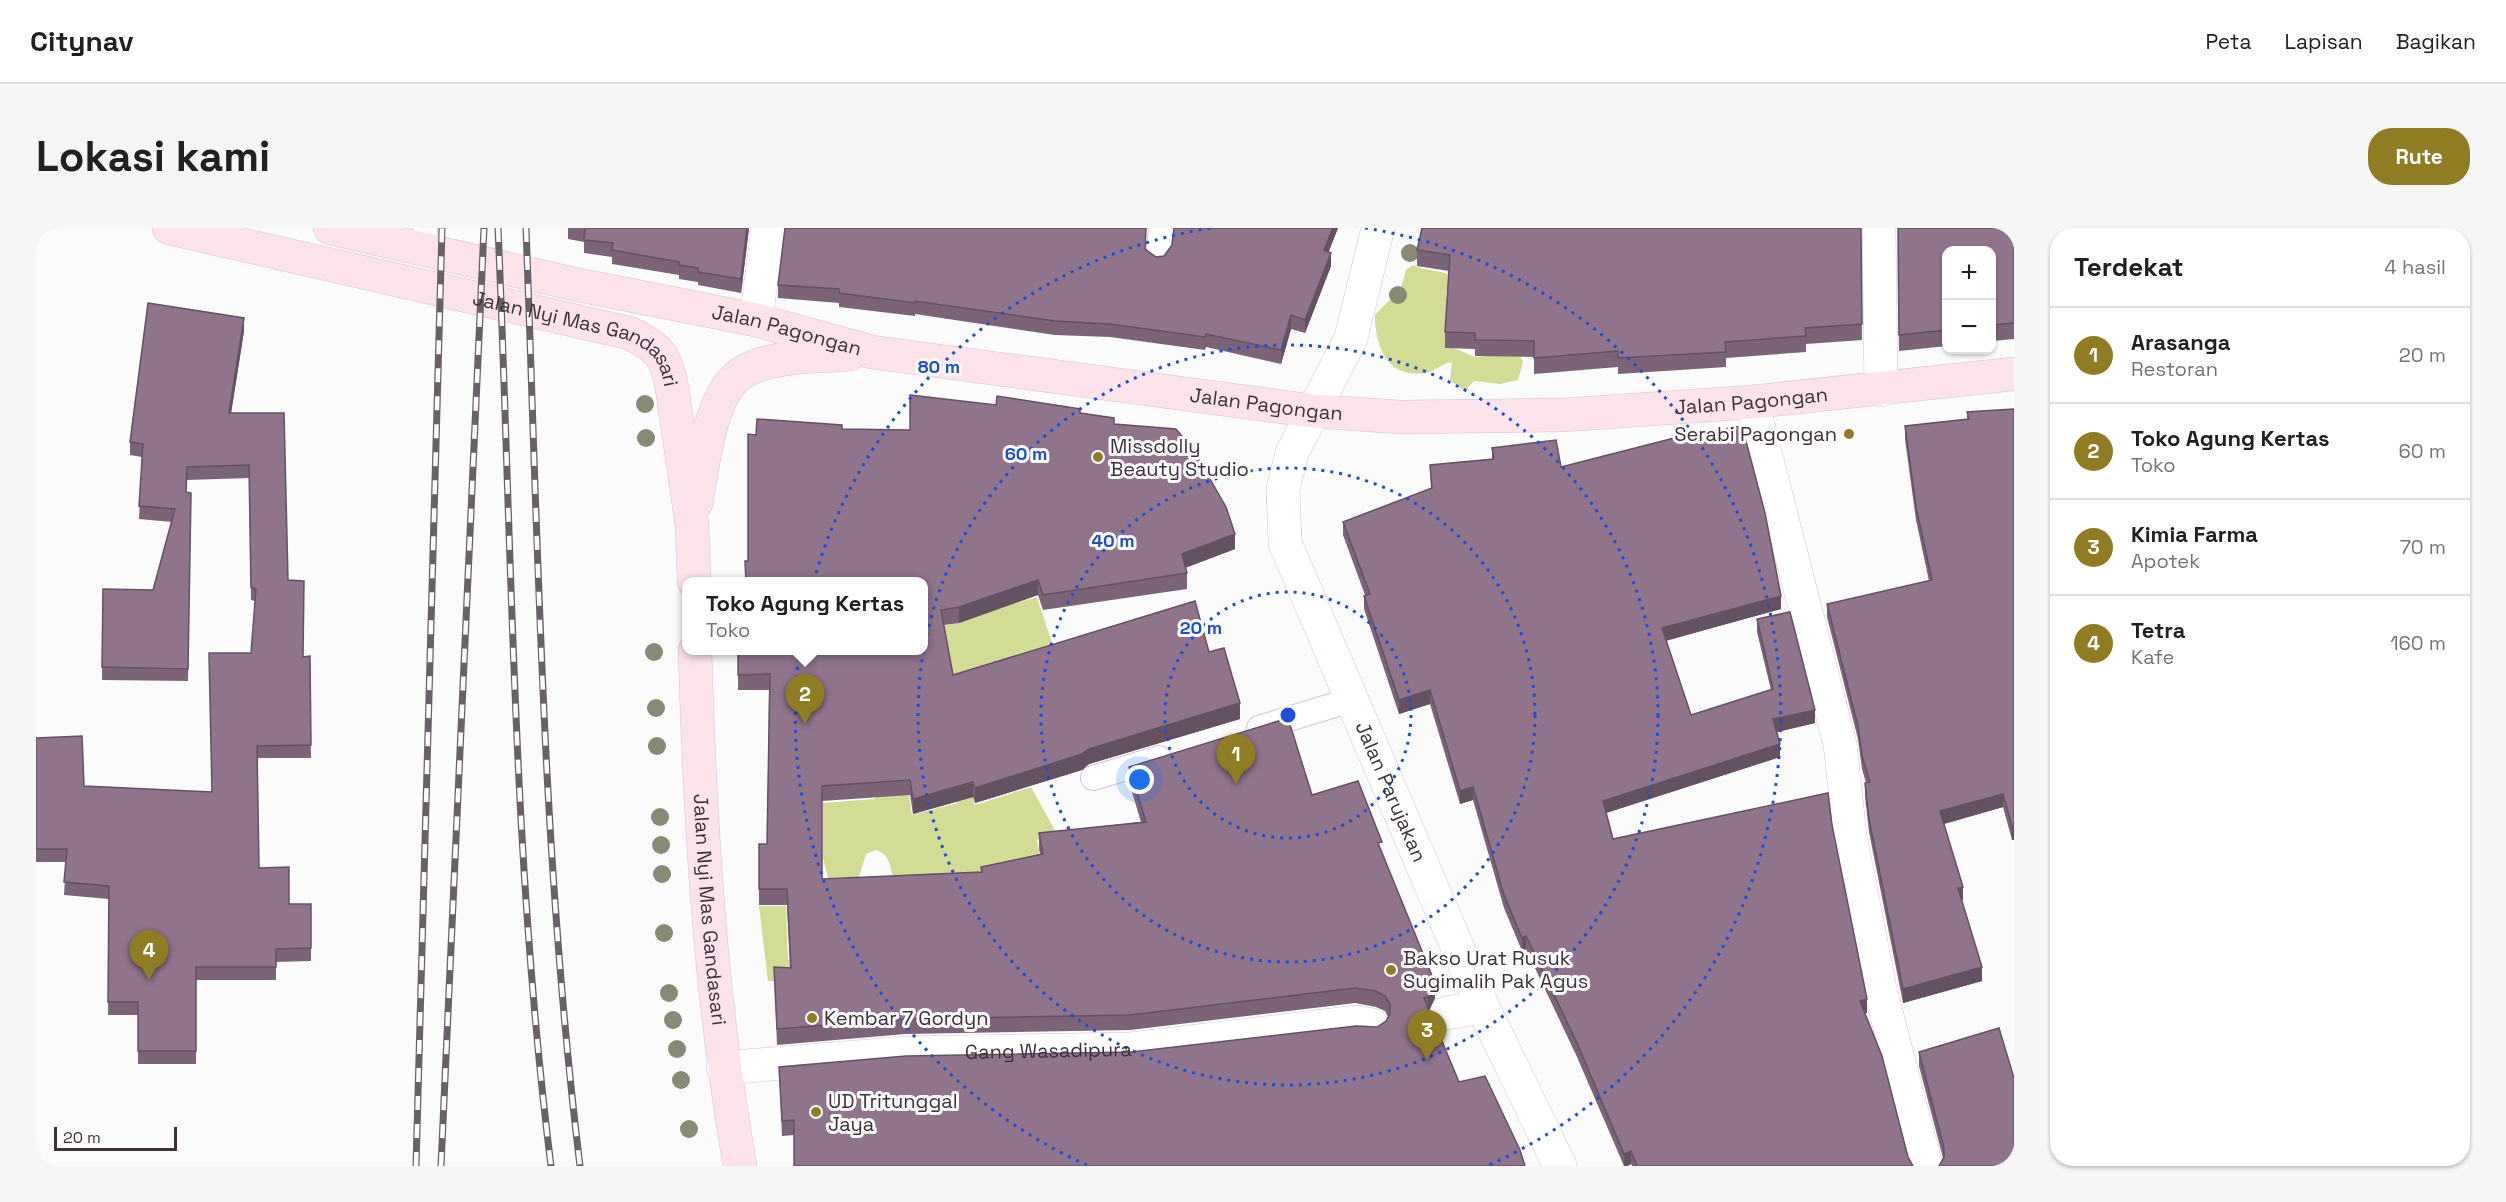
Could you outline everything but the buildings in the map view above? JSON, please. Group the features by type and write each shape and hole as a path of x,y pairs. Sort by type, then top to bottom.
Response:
{"main road":[{"name":"Jalan Nyi Mas Gandasari","path":"169,228 629,333 652,345 668,367 692,525 694,577"},
{"name":"Jalan Pagongan","path":"349,230 425,239 528,273 756,320 872,352 1313,411 1400,417 1563,415 1752,402 2014,374"},
{"name":"Jalan Nyi Mas Gandasari","path":"692,525 713,419 724,391 743,372 780,361 872,352"},
{"name":"Jalan Nyi Mas Gandasari","path":"695,655 699,795 708,930 723,1068 740,1166"}],"street":[{"path":"756,320 768,228"},
{"name":"Jalan Parujakan","path":"1378,228 1353,331 1292,453 1283,489 1285,543 1484,1007 1560,1166"},
{"path":"1879,228 1881,390"},
{"path":"1752,402 1840,744 1850,835 1880,988 1926,1166"},
{"path":"1446,1013 1484,1007"},
{"name":"Gang Wasadipura","path":"723,1068 905,1053 1131,1049 1357,1022 1372,1025"}],"lane":[{"path":"1158,256 1161,228"},
{"path":"1239,734 1351,700"},
{"path":"1093,778 1183,751"}],"green space":[{"path":"1413,265 1453,276 1454,281 1446,292 1446,297 1457,306 1449,346 1475,357 1519,354 1523,362 1518,380 1500,384 1474,381 1465,391 1450,380 1452,362 1432,371 1412,374 1392,365 1381,349 1377,338 1375,315 1401,288 1406,270"},
{"path":"928,582 1012,593 1012,604 1037,597 1057,658 955,689 943,626 958,623 953,594"},
{"path":"907,783 912,815 957,803 956,791 970,788 975,805 1031,787 1058,836 1037,840 1041,863 919,883 896,881 888,859 876,850 866,854 856,887 830,886 823,858 823,803 875,799 876,784"},
{"path":"759,906 786,906 788,960 813,959 814,982 768,981"}],"railway":[{"path":"416,1166 442,228"},
{"path":"441,1166 484,228"},
{"path":"498,228 521,815 528,932 551,1166"},
{"path":"526,228 549,815 567,1049 580,1166"}],"place":[{"name":"Serabi Pagongan","path":"1849,434"},
{"name":"Missdolly Beauty Studio","path":"1098,457"},
{"name":"Toko Agung Kertas","path":"805,724"},
{"name":"Arasanga","path":"1236,784"},
{"name":"Bakso Urat Rusuk Sugimalih Pak Agus","path":"1391,970"},
{"name":"Tetra","path":"149,980"},
{"name":"Kembar 7 Gordyn","path":"812,1018"},
{"name":"Kimia Farma","path":"1427,1060"},
{"name":"UD Tritunggal Jaya","path":"816,1112"}]}
